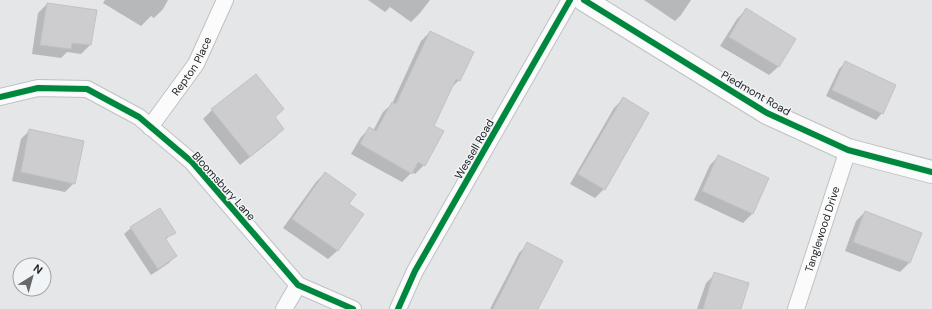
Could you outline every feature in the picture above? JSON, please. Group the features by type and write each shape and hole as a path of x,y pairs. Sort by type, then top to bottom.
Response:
{"street":[{"name":"Repton Place","path":"150,127 196,64 225,0"},
{"name":"Wessell Road","path":"398,309 415,271 570,0"},
{"name":"Piedmont Road","path":"584,0 767,113 848,150 932,172"},
{"name":"Bloomsbury Lane","path":"0,97 38,88 87,89 139,117 192,162 298,286 353,309"},
{"name":"Tanglewood Drive","path":"796,309 848,150"},
{"path":"284,309 298,286"}],"building":[{"path":"47,3 97,10 91,45 72,43 71,49 40,45"},
{"path":"746,8 796,39 779,67 729,37"},
{"path":"430,31 474,52 460,81 456,79 434,126 444,131 425,166 418,162 412,174 360,144 369,127 376,131 392,102 396,104"},
{"path":"845,61 896,85 883,114 832,90"},
{"path":"256,74 284,109 275,117 284,129 250,157 211,109"},
{"path":"623,97 649,113 605,190 578,174"},
{"path":"29,129 84,141 75,184 21,172"},
{"path":"718,155 769,178 753,214 702,191"},
{"path":"325,172 356,194 349,204 364,214 338,251 292,219"},
{"path":"160,208 176,233 165,238 177,256 158,269 130,227"},
{"path":"865,211 922,233 910,263 853,242"},
{"path":"527,242 563,261 538,309 493,309"},
{"path":"714,272 749,283 741,309 703,309"}],"cycle path":[{"path":"398,309 415,271 570,0"},
{"path":"584,0 767,113 848,150 932,172"},
{"path":"0,97 38,88 87,89 139,117 192,162 298,285 353,309"}]}
